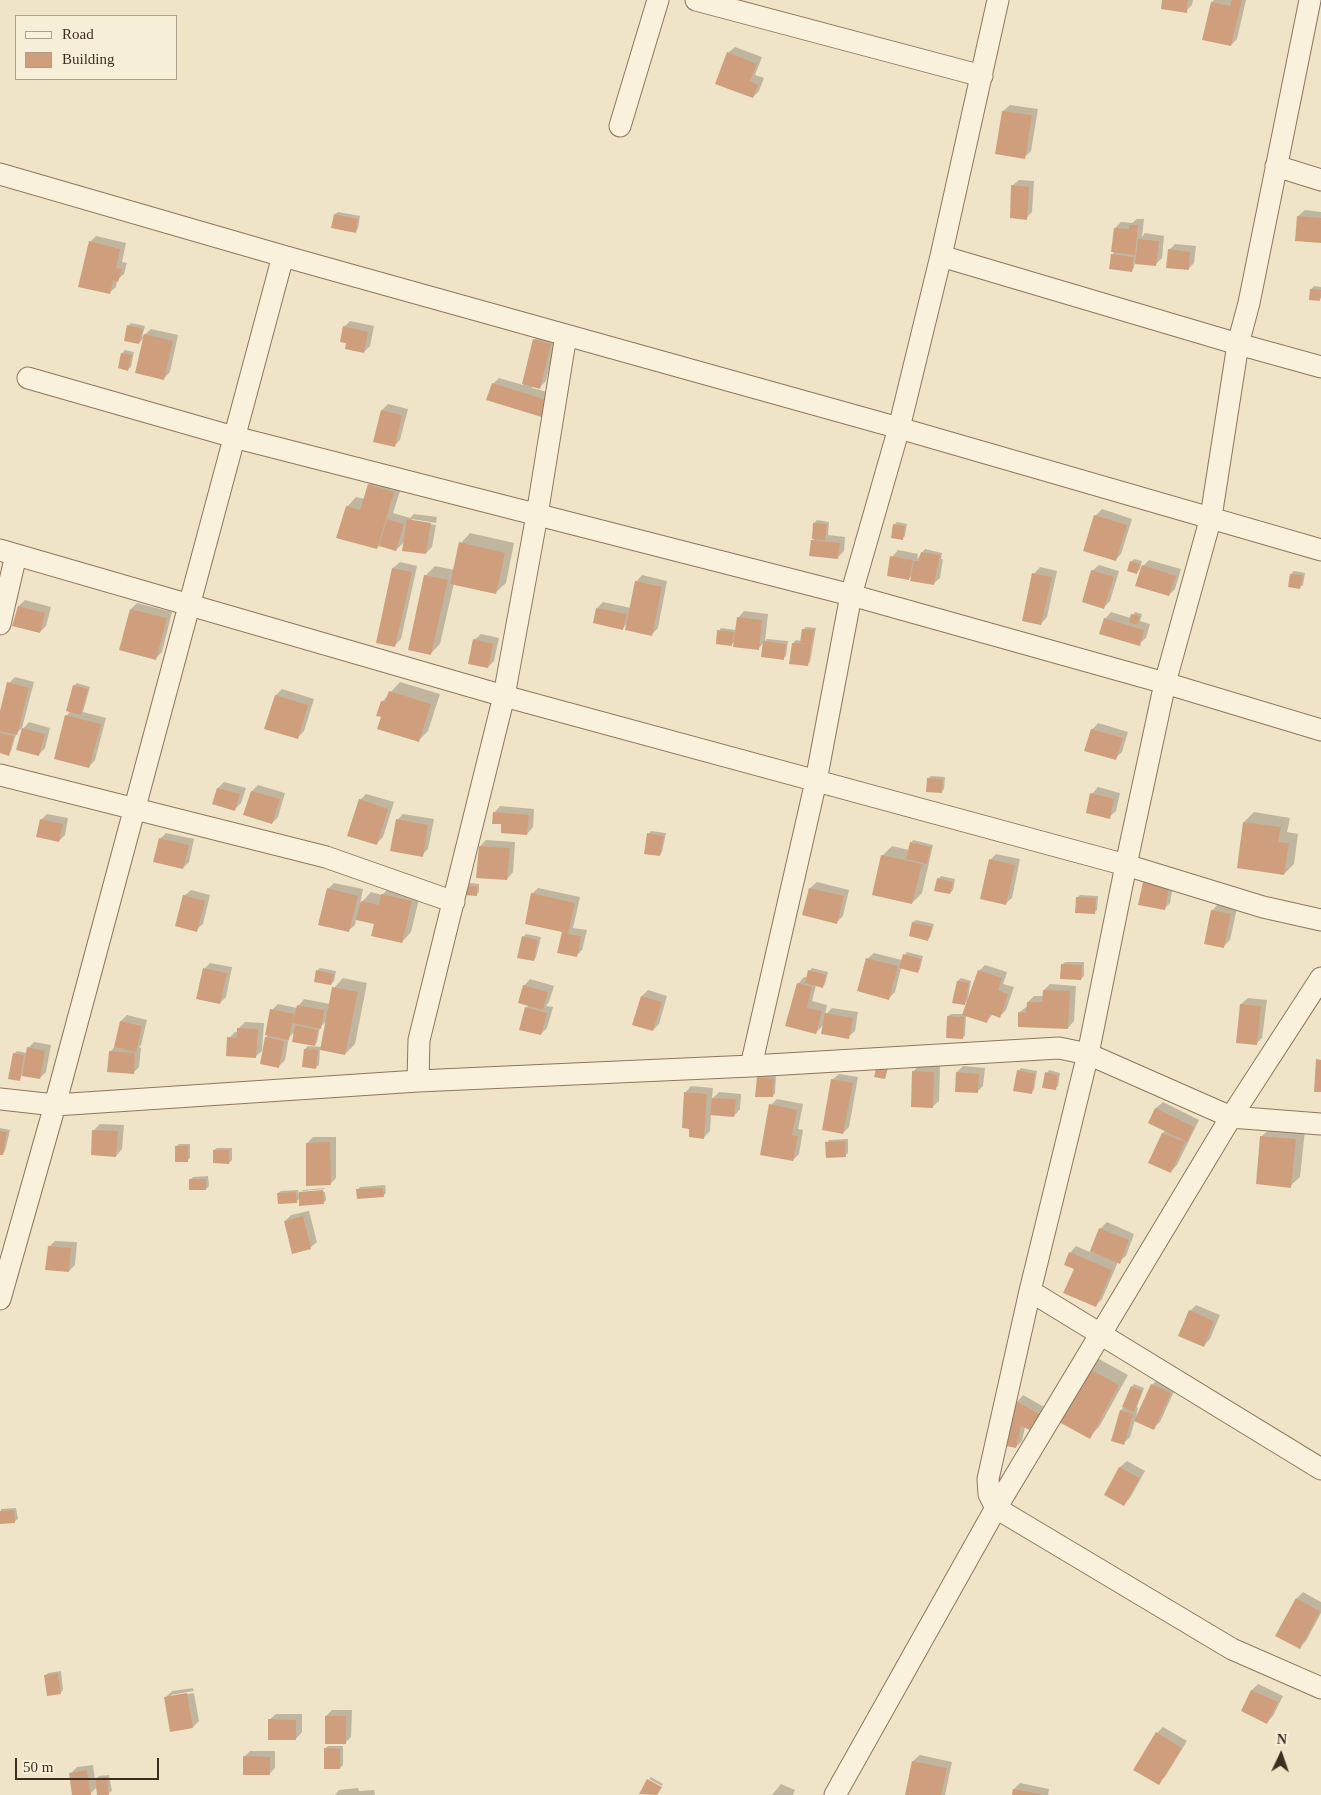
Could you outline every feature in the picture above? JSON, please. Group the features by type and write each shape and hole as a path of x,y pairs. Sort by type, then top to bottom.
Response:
{"street":[{"path":"620,126 658,0"},
{"path":"696,0 982,76"},
{"path":"751,1066 816,781 850,595 899,428 941,256 998,0"},
{"path":"1310,0 1249,303 1238,344 1211,517 1165,683 1088,1054 1030,1291 988,1479 988,1494 996,1508 1232,1649 1321,1688"},
{"path":"1276,166 1321,180"},
{"path":"0,174 283,256 899,428 1321,550"},
{"path":"0,1299 55,1105 283,256"},
{"path":"941,256 1321,367"},
{"path":"418,1081 419,1040 504,696 537,515 566,335"},
{"path":"28,378 234,437 850,595 1165,683 1321,730"},
{"path":"0,624 8,552 504,696 1126,865 1264,907 1321,920"},
{"path":"0,775 326,858 454,902"},
{"path":"839,1794 996,1508 1231,1117 1321,978"},
{"path":"0,1099 55,1105 418,1081 751,1066 1059,1048 1088,1054 1231,1117 1321,1124"},
{"path":"1030,1291 1321,1469"}],"building":[{"path":"1162,0 1188,0 1187,13 1161,9"},
{"path":"1232,0 1242,0 1231,46 1202,40 1211,2 1230,6"},
{"path":"727,52 757,64 750,81 758,85 753,98 715,84"},
{"path":"1002,111 1032,115 1025,159 995,154"},
{"path":"1011,185 1029,187 1027,220 1010,218"},
{"path":"334,214 358,219 356,233 331,228"},
{"path":"1297,216 1321,218 1321,243 1295,241"},
{"path":"1129,225 1138,225 1135,255 1111,252 1114,228 1129,229"},
{"path":"1138,239 1159,241 1156,266 1135,264"},
{"path":"89,241 120,249 116,268 122,269 118,282 113,281 110,294 78,287"},
{"path":"1168,249 1190,252 1189,270 1166,268"},
{"path":"1111,254 1134,257 1132,272 1109,269"},
{"path":"1310,289 1321,290 1320,301 1309,300"},
{"path":"127,325 143,329 139,344 124,341"},
{"path":"343,326 368,332 364,353 345,349 346,343 340,342"},
{"path":"144,334 173,341 164,380 135,373"},
{"path":"533,339 551,344 540,389 522,384"},
{"path":"121,353 132,355 128,371 118,368"},
{"path":"492,383 550,401 545,418 486,400"},
{"path":"381,410 402,415 395,447 373,442"},
{"path":"368,484 394,492 377,549 336,538 346,506 360,510"},
{"path":"1094,515 1127,525 1116,561 1083,551"},
{"path":"387,519 404,524 396,551 379,546"},
{"path":"407,519 431,523 426,554 402,551"},
{"path":"813,523 827,524 825,540 812,539"},
{"path":"893,524 905,526 903,540 891,538"},
{"path":"811,540 840,543 838,559 809,556"},
{"path":"459,542 505,553 496,594 450,584"},
{"path":"921,552 940,555 934,585 910,581 914,561 919,561"},
{"path":"890,556 913,560 909,580 887,576"},
{"path":"1130,561 1140,564 1137,574 1127,571"},
{"path":"1142,565 1176,576 1169,596 1135,586"},
{"path":"392,568 412,572 395,647 376,643"},
{"path":"1091,570 1114,577 1104,609 1082,602"},
{"path":"1032,573 1052,577 1041,625 1022,621"},
{"path":"1290,574 1303,575 1300,589 1288,587"},
{"path":"424,575 448,580 431,655 408,650"},
{"path":"635,581 662,587 652,636 625,630"},
{"path":"18,606 45,613 40,633 12,626"},
{"path":"596,608 627,614 623,630 593,623"},
{"path":"130,609 167,618 156,660 119,650"},
{"path":"1131,614 1140,616 1137,625 1129,622"},
{"path":"737,617 762,620 759,650 733,647"},
{"path":"1104,618 1144,630 1140,646 1099,634"},
{"path":"802,629 814,630 808,666 789,664 792,643 808,644 800,643"},
{"path":"717,630 734,632 732,646 716,644"},
{"path":"473,639 493,644 488,668 468,664"},
{"path":"763,641 786,644 784,660 761,657"},
{"path":"7,682 29,688 17,735 0,731 0,711"},
{"path":"73,685 88,689 81,715 66,711"},
{"path":"389,691 431,704 419,742 377,729 381,717 376,716 381,701 385,702"},
{"path":"275,695 308,705 298,739 264,729"},
{"path":"65,715 101,724 89,768 54,759"},
{"path":"22,728 45,734 39,756 16,750"},
{"path":"1091,729 1123,738 1116,760 1084,751"},
{"path":"0,733 14,736 9,756 0,753"},
{"path":"927,778 943,779 942,793 926,792"},
{"path":"217,788 240,794 235,811 212,804"},
{"path":"251,791 280,799 272,824 243,815"},
{"path":"1090,793 1114,799 1110,819 1086,813"},
{"path":"359,799 388,809 377,845 347,836"},
{"path":"493,812 529,815 527,835 501,833 501,824 492,824"},
{"path":"40,819 63,824 59,842 36,837"},
{"path":"396,819 428,825 423,857 390,851"},
{"path":"1243,822 1281,827 1278,842 1289,843 1284,875 1237,868"},
{"path":"647,833 664,836 660,856 644,854"},
{"path":"159,838 189,845 183,869 153,862"},
{"path":"910,842 931,847 927,864 906,859"},
{"path":"479,846 510,848 507,880 476,878"},
{"path":"881,855 922,864 912,904 872,895"},
{"path":"989,859 1015,865 1006,905 980,899"},
{"path":"937,878 953,882 950,894 934,891"},
{"path":"1143,882 1169,887 1165,910 1138,905"},
{"path":"466,886 477,886 477,896 465,895"},
{"path":"327,888 358,896 349,932 318,925"},
{"path":"809,888 844,896 837,924 802,915"},
{"path":"531,893 575,903 568,934 581,936 577,957 557,953 562,932 525,924"},
{"path":"381,894 412,901 402,943 371,936 374,924 356,920 361,901 379,905"},
{"path":"183,895 205,901 197,932 175,926"},
{"path":"1076,897 1096,898 1095,914 1075,913"},
{"path":"1211,910 1231,914 1224,948 1204,944"},
{"path":"912,922 932,927 928,941 909,936"},
{"path":"522,936 538,940 534,961 517,958"},
{"path":"903,954 921,959 918,973 899,968"},
{"path":"866,958 898,966 889,1000 857,991"},
{"path":"1061,964 1082,965 1081,980 1060,979"},
{"path":"203,968 227,973 220,1004 196,999"},
{"path":"316,970 334,974 331,985 314,982"},
{"path":"808,970 826,975 823,988 805,983"},
{"path":"978,970 1002,978 998,990 1008,994 1000,1018 990,1014 987,1023 962,1015"},
{"path":"957,981 969,983 965,1005 952,1003"},
{"path":"797,983 812,987 807,1008 822,1011 816,1034 785,1026"},
{"path":"523,985 548,992 543,1010 518,1003"},
{"path":"332,987 358,992 345,1055 320,1050"},
{"path":"1043,990 1070,991 1068,1029 1018,1027 1018,1012 1026,1013 1027,1002 1042,1002"},
{"path":"641,996 662,1002 653,1031 632,1025"},
{"path":"1240,1004 1261,1006 1257,1045 1236,1043"},
{"path":"297,1005 324,1010 321,1029 292,1023 289,1040 265,1035 270,1009 294,1014 293,1022"},
{"path":"525,1007 547,1013 541,1035 519,1030"},
{"path":"825,1013 853,1018 849,1039 821,1034"},
{"path":"947,1016 964,1017 963,1039 946,1038"},
{"path":"120,1021 142,1026 136,1052 114,1047"},
{"path":"295,1025 318,1030 315,1046 292,1042"},
{"path":"237,1028 258,1029 256,1058 226,1056 227,1037 237,1038"},
{"path":"265,1037 284,1041 279,1068 260,1064"},
{"path":"27,1047 45,1051 40,1079 22,1076"},
{"path":"304,1049 318,1050 316,1069 302,1067"},
{"path":"109,1051 135,1053 134,1074 107,1072"},
{"path":"13,1053 24,1055 20,1081 8,1079"},
{"path":"1316,1059 1321,1060 1321,1092 1314,1092"},
{"path":"877,1065 888,1068 885,1079 874,1077"},
{"path":"1017,1070 1035,1074 1032,1094 1013,1091"},
{"path":"912,1071 934,1072 933,1108 911,1107"},
{"path":"956,1072 979,1074 978,1093 955,1092"},
{"path":"1045,1072 1058,1075 1056,1090 1042,1088"},
{"path":"757,1077 774,1079 773,1097 755,1097"},
{"path":"831,1079 853,1083 843,1134 822,1130"},
{"path":"684,1092 707,1094 704,1139 689,1137 689,1129 682,1128"},
{"path":"712,1098 736,1099 734,1117 710,1115"},
{"path":"769,1104 797,1110 792,1135 798,1136 793,1161 760,1155"},
{"path":"1155,1108 1194,1127 1187,1142 1148,1123"},
{"path":"92,1130 118,1131 116,1157 91,1155"},
{"path":"0,1131 7,1132 3,1155 0,1155"},
{"path":"1162,1133 1185,1142 1171,1173 1148,1163"},
{"path":"1260,1136 1296,1139 1291,1188 1256,1184"},
{"path":"845,1141 846,1157 826,1158 825,1142"},
{"path":"330,1142 331,1185 306,1186 306,1143"},
{"path":"175,1146 188,1146 188,1162 175,1162"},
{"path":"213,1150 229,1150 229,1164 213,1163"},
{"path":"189,1179 206,1179 206,1190 189,1190"},
{"path":"383,1188 384,1197 357,1199 356,1189"},
{"path":"323,1190 324,1204 299,1206 299,1192"},
{"path":"296,1192 297,1203 278,1204 277,1193"},
{"path":"303,1216 311,1249 292,1254 284,1221"},
{"path":"1099,1228 1129,1240 1120,1264 1090,1251"},
{"path":"48,1246 71,1248 69,1272 45,1270"},
{"path":"1069,1252 1112,1270 1096,1307 1063,1293 1074,1269 1064,1265"},
{"path":"1189,1310 1214,1321 1204,1347 1178,1336"},
{"path":"1088,1368 1119,1385 1090,1439 1059,1422"},
{"path":"1151,1384 1171,1393 1154,1430 1134,1421"},
{"path":"1131,1386 1142,1391 1134,1412 1122,1407"},
{"path":"1016,1401 1039,1414 1030,1430 1021,1426 1016,1448 1001,1445"},
{"path":"1120,1410 1133,1414 1124,1445 1111,1441"},
{"path":"1119,1467 1140,1478 1124,1506 1104,1495"},
{"path":"14,1510 15,1523 0,1524 0,1511"},
{"path":"1296,1598 1320,1611 1300,1649 1275,1636"},
{"path":"58,1673 61,1694 47,1696 44,1675"},
{"path":"1251,1690 1278,1702 1267,1724 1241,1711"},
{"path":"187,1693 193,1728 170,1732 164,1697"},
{"path":"325,1716 346,1716 346,1744 325,1744"},
{"path":"268,1719 296,1720 296,1740 268,1740"},
{"path":"1156,1732 1182,1748 1159,1785 1133,1770"},
{"path":"324,1748 340,1749 340,1769 324,1769"},
{"path":"243,1756 270,1757 270,1775 243,1775"},
{"path":"912,1761 947,1768 941,1795 905,1795"},
{"path":"87,1770 91,1795 72,1795 69,1773"},
{"path":"107,1777 109,1795 97,1795 95,1778"},
{"path":"647,1779 662,1787 657,1795 639,1794"},
{"path":"1013,1789 1041,1794 1012,1795"}]}
